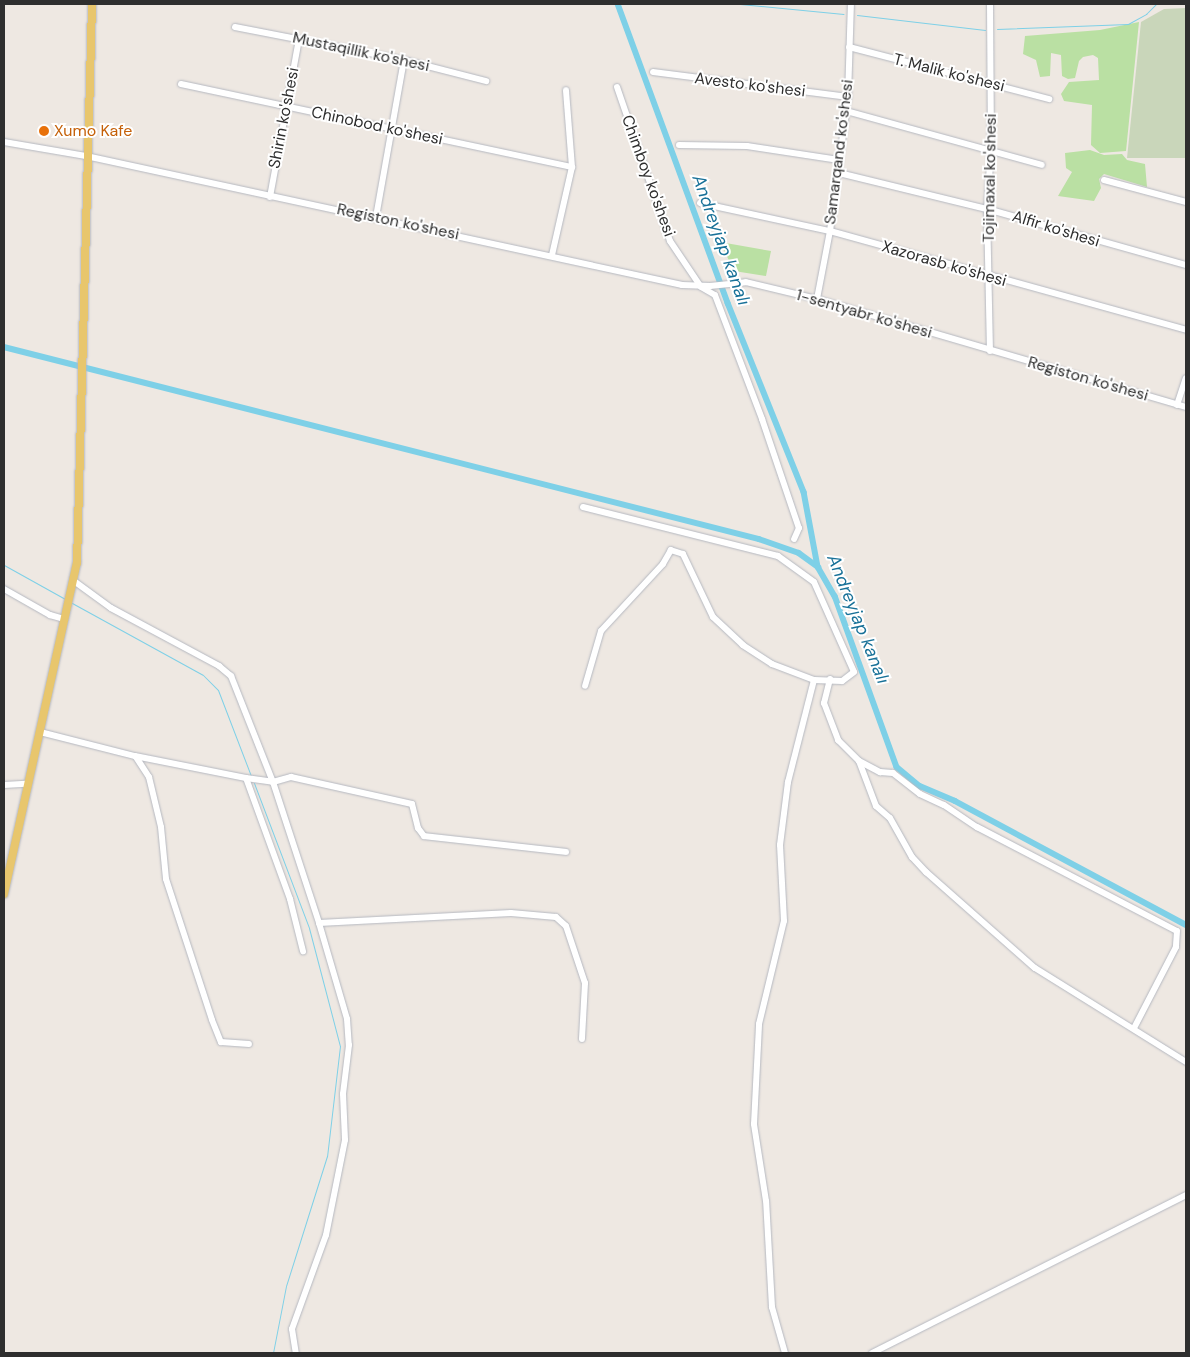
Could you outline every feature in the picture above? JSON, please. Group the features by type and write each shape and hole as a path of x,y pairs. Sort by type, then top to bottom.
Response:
{"main road":[{"path":"4,894 26,784 40,732 74,581 80,498 86,156 92,4"}],"street":[{"name":"Samarqand ko'shesi","path":"816,299 830,231 848,98 851,4"},
{"name":"Tojimaxal ko'shesi","path":"990,4 991,149 987,209 990,277 990,351"},
{"name":"Mustaqillik ko'shesi","path":"235,27 404,60 486,81"},
{"name":"Shirin ko'shesi","path":"270,197 299,39"},
{"name":"T. Malik ko'shesi","path":"849,47 1048,99"},
{"path":"376,217 394,130 404,60"},
{"name":"Avesto ko'shesi","path":"653,72 848,98"},
{"name":"Chinobod ko'shesi","path":"182,84 572,167"},
{"name":"Chimboy ko'shesi","path":"617,87 670,241 702,287 715,295 762,419 799,528 794,539"},
{"path":"552,255 572,167 566,90"},
{"path":"846,111 991,149 1042,165"},
{"name":"Registon ko'shesi","path":"4,142 86,156 270,197 376,217 682,285 702,287 737,282"},
{"path":"679,145 747,146 839,160"},
{"name":"Alfir ko'shesi","path":"838,174 987,209 1186,265"},
{"path":"1104,180 1186,202"},
{"name":"Xazorasb ko'shesi","path":"700,203 830,231 1186,330"},
{"name":"1-sentyabr ko'shesi","path":"737,282 816,299 990,351"},
{"name":"Registon ko'shesi","path":"990,351 1186,407"},
{"path":"1177,405 1186,378"},
{"path":"583,507 778,556 799,569 814,582 822,596 854,672 842,681 830,679 814,680 772,664 743,645 713,617 683,554 671,550 663,564 601,631 585,686"},
{"path":"74,581 111,608 231,676 272,782 320,922 347,1019 349,1045 343,1094 345,1140 326,1235 292,1329 296,1353"},
{"path":"4,589 50,615 65,616"},
{"path":"830,679 824,703 838,740 859,761 880,772 894,773 920,794 944,805 977,827 1177,930 1179,937 1176,947 1134,1028"},
{"path":"785,1353 772,1307 766,1201 754,1124 758,1024 784,921 780,845 788,782 814,680"},
{"path":"40,732 135,756 246,778 272,782 291,777 412,804 418,828 424,836 566,852"},
{"path":"135,756 149,777 162,827 166,879 212,1020 221,1042 249,1044"},
{"path":"859,761 876,806 890,818 912,857 926,872 1035,968 1186,1062"},
{"path":"246,778 290,899 303,951"},
{"path":"4,785 26,784"},
{"path":"320,922 511,913 556,916 566,926 585,984 582,1038"},
{"path":"872,1353 1186,1195"}],"green space":[{"path":"1186,8 1186,158 1127,158 1141,22 1164,9"},
{"path":"1139,22 1126,151 1100,153 1091,145 1092,105 1064,101 1061,94 1069,82 1099,80 1098,58 1093,55 1083,57 1079,61 1075,78 1068,79 1062,76 1061,55 1051,53 1050,76 1040,77 1036,60 1023,54 1025,36 1100,30"},
{"path":"1090,150 1104,155 1122,154 1127,160 1145,164 1147,187 1104,174 1099,179 1101,188 1094,201 1058,196 1072,172 1066,168 1065,153"},
{"path":"720,242 771,251 766,276 734,271"}],"waterway":[{"name":"Andreyjap kanalı","path":"618,4 728,303 804,492 818,567 835,596 897,767 920,786 955,801 1186,925"},
{"path":"740,4 844,14"},
{"path":"997,29 1128,24 1146,14 1156,4"},
{"path":"857,15 985,30"},
{"path":"4,347 759,539 799,553 818,567"},
{"path":"4,565 67,600"},
{"path":"72,603 203,675 218,690 251,776"},
{"path":"254,783 309,928 340,1046 327,1156 286,1286 273,1353"}],"place":[{"name":"Xumo Kafe","path":"44,131"}]}
